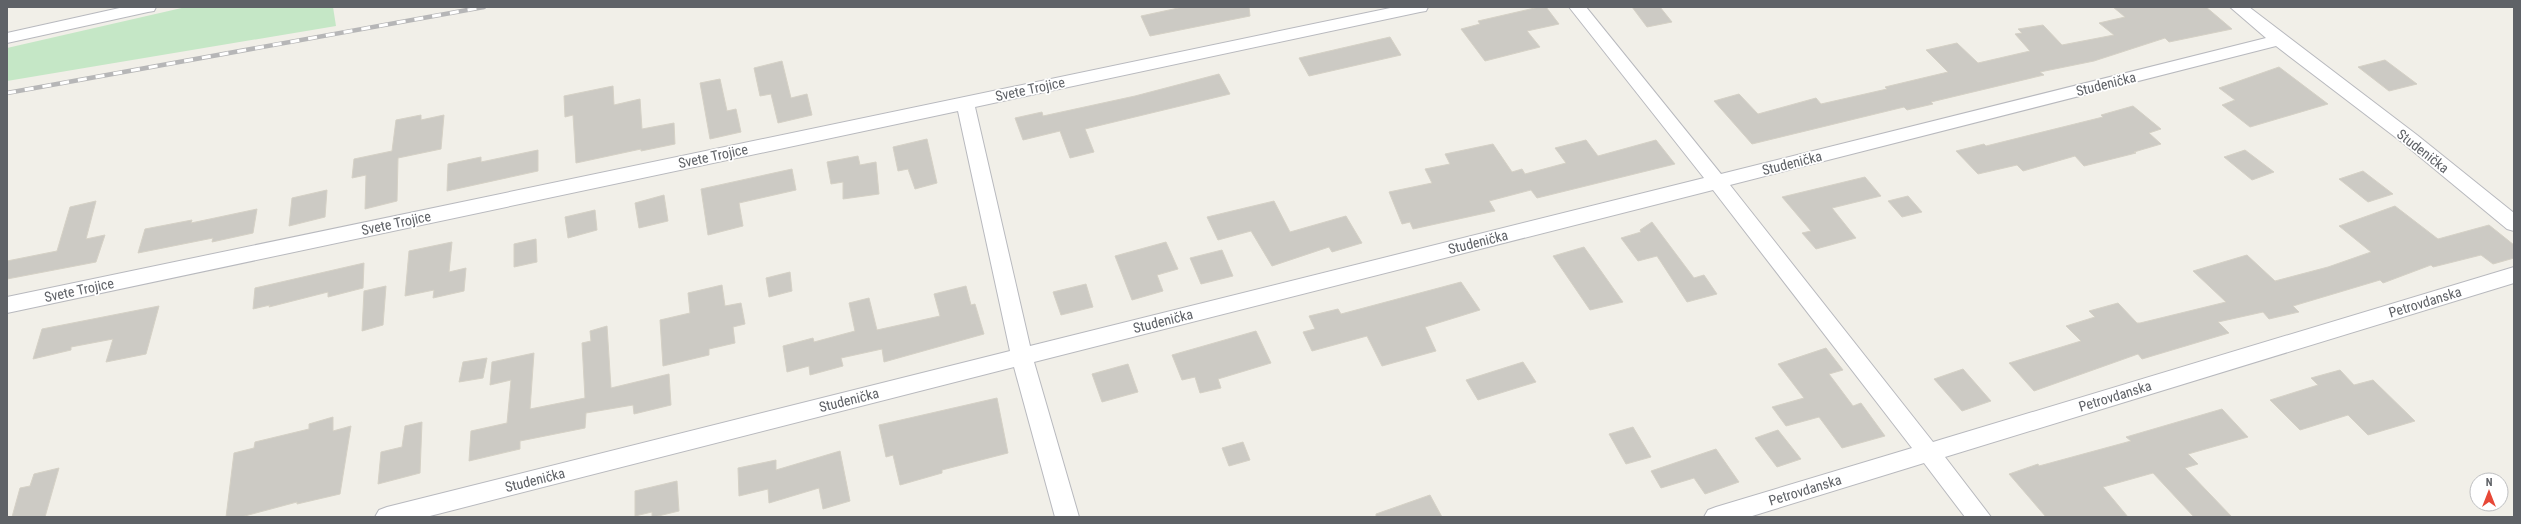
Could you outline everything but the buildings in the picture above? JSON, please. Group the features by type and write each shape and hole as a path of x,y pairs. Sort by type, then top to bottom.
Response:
{"street":[{"path":"7,38 148,7"},
{"name":"Svete Trojice","path":"7,305 1420,7"},
{"path":"1577,7 1931,452 1979,517"},
{"path":"2238,7 2279,40"},
{"name":"Studenička","path":"387,517 2279,40 2410,140 2514,224"},
{"path":"965,103 1022,356 1067,517"},
{"name":"Petrovdanska","path":"1716,517 2514,275"}],"green space":[{"path":"186,7 333,7 336,26 7,81 7,48"}],"railway":[{"path":"7,93 484,7"}]}
